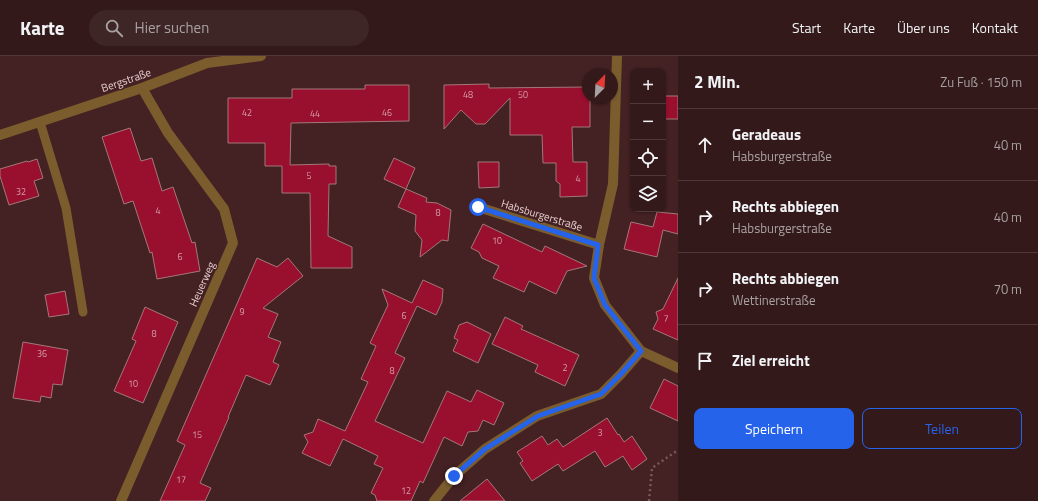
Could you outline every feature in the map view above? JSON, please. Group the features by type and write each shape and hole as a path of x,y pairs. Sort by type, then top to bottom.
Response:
{"street":[{"name":"Bergstraße","path":"0,134 142,88 208,60 261,56"},
{"path":"617,56 613,184 598,245 594,278 605,305 641,351 678,368"},
{"name":"Heuerweg","path":"120,501 233,243 224,209 168,133 142,88"},
{"name":"Habsburgerstraße","path":"478,207 598,245"},
{"path":"434,501 454,476 485,449 538,416 601,394 641,351"}],"lane":[{"path":"40,122 66,208 83,312"}],"path":[{"path":"649,501 652,468 678,450"}],"building":[{"path":"489,84 489,88 582,87 582,104 590,104 590,127 572,127 573,162 587,162 587,196 560,197 560,184 556,181 556,163 543,163 542,135 510,135 510,98 485,124 476,124 461,110 444,129 444,85"},
{"path":"365,85 409,85 409,121 291,123 290,165 329,164 329,166 336,166 336,184 329,184 328,236 352,247 352,268 311,268 310,193 282,193 282,166 265,166 265,143 228,143 228,98 292,98 292,89 365,89"},
{"path":"666,96 678,96 678,119 666,119"},
{"path":"130,128 141,161 152,158 162,191 173,187 192,243 195,242 200,271 157,279 152,252 150,253 133,201 124,204 102,137"},
{"path":"394,158 415,168 406,189 384,179"},
{"path":"37,159 43,178 34,181 39,196 9,205 0,176 0,169"},
{"path":"478,162 499,162 499,187 479,188"},
{"path":"406,189 427,198 426,202 437,203 451,210 448,241 442,240 420,257 422,240 415,231 416,215 398,207"},
{"path":"657,212 678,214 678,234 663,230 657,257 624,249 631,222 653,227"},
{"path":"483,224 542,252 545,246 587,266 567,271 556,294 529,281 524,292 493,278 499,266 482,258 479,252 471,248"},
{"path":"257,258 277,267 288,258 303,276 263,308 278,314 268,337 281,342 273,362 279,365 270,385 246,375 200,483 211,488 205,501 160,501 185,445 177,441"},
{"path":"678,278 678,340 653,329 658,319 656,312 663,309"},
{"path":"423,280 443,289 442,302 436,315 417,306 395,353 405,358 375,421 423,443 447,391 471,402 477,390 504,403 494,425 483,420 478,431 468,432 462,446 444,437 423,483 420,481 411,501 377,501 375,495 371,493 383,468 374,464 378,456 343,439 330,466 302,453 308,442 304,435 313,432 318,419 345,431 368,382 361,379 376,346 370,343 388,305 382,289 412,303"},
{"path":"65,291 69,314 49,317 45,295"},
{"path":"145,307 178,322 143,403 114,391 136,341 132,339"},
{"path":"505,317 523,326 521,329 579,355 565,386 535,372 538,365 492,344"},
{"path":"467,322 491,334 478,363 453,351 458,340 454,338 459,325"},
{"path":"23,342 68,350 62,385 53,384 51,398 41,396 40,402 13,398"},
{"path":"664,379 678,386 678,421 650,408"},
{"path":"607,418 624,442 632,436 647,459 632,470 623,456 605,467 595,451 563,471 558,464 532,481 520,463 523,461 517,452 542,436 548,445 557,439 563,447"},
{"path":"487,479 505,501 460,501"}],"route":[{"path":"454,476 485,449 538,416 601,394 641,351 605,305 594,278 598,245 478,207"}]}
